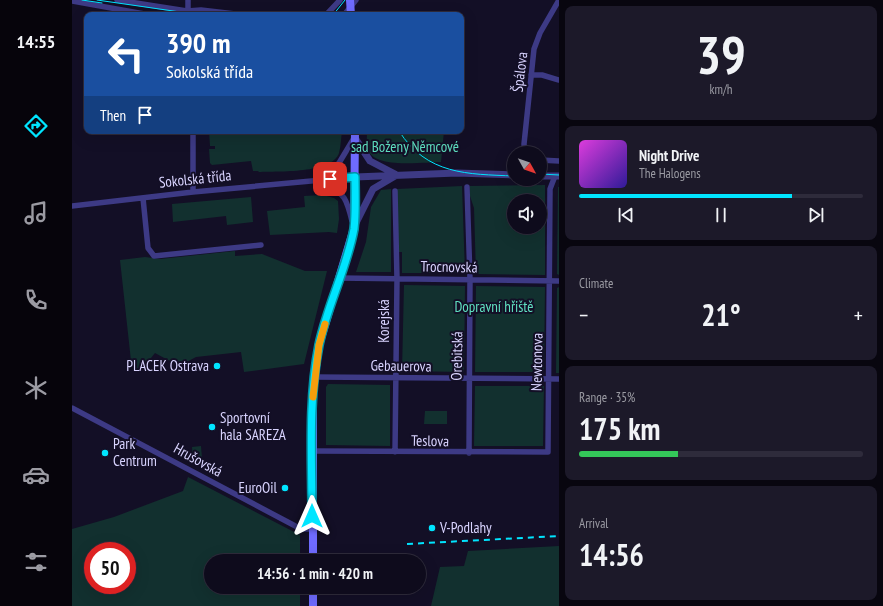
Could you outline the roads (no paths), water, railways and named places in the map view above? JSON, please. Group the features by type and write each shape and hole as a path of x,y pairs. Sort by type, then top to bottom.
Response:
{"main road":[{"path":"313,554 312,451 315,376 319,345 354,228 355,134"},
{"path":"313,594 313,606"}],"street":[{"path":"117,0 182,12"},
{"path":"329,12 340,0"},
{"path":"351,7 356,0"},
{"path":"72,1 133,12"},
{"path":"187,12 188,2"},
{"name":"Špálova","path":"526,146 535,45 557,2"},
{"path":"192,12 201,10 218,12"},
{"path":"531,75 542,75 559,80"},
{"path":"193,134 193,192"},
{"path":"355,134 370,161 397,175"},
{"path":"354,228 343,194 322,180 339,163 355,134"},
{"path":"547,160 559,161"},
{"name":"Sokolská třída","path":"72,206 193,192 355,177 457,172 507,175"},
{"path":"354,228 374,189 397,175"},
{"name":"Newtonova","path":"548,452 551,281 550,189 557,176"},
{"name":"Orebitská","path":"467,187 470,279 469,453"},
{"name":"Korejská","path":"395,191 395,452"},
{"path":"143,198 148,248 154,256 261,244"},
{"name":"Trocnovská","path":"339,278 559,281"},
{"name":"Gebauerova","path":"315,376 559,379"},
{"name":"Hrušovská","path":"72,408 301,529 312,529"},
{"name":"Teslova","path":"312,451 469,453 548,452"}],"tram line":[{"path":"82,0 102,3"},
{"path":"97,0 180,12"},
{"path":"335,12 345,0"},
{"path":"401,134 410,145 422,156 435,164 464,172 507,176"},
{"path":"547,174 559,175"}],"railway":[{"path":"407,544 559,536"}],"place":[{"name":"PLACEK Ostrava","path":"217,366"},
{"name":"Sportovní hala SAREZA","path":"212,427"},
{"name":"Park Centrum","path":"105,453"},
{"name":"EuroOil","path":"285,488"},
{"name":"V-Podlahy","path":"432,528"}],"park label":[{"name":"sad Boženy Němcové","path":"405,147"},
{"name":"Dopravní hřiště","path":"494,307"}]}
